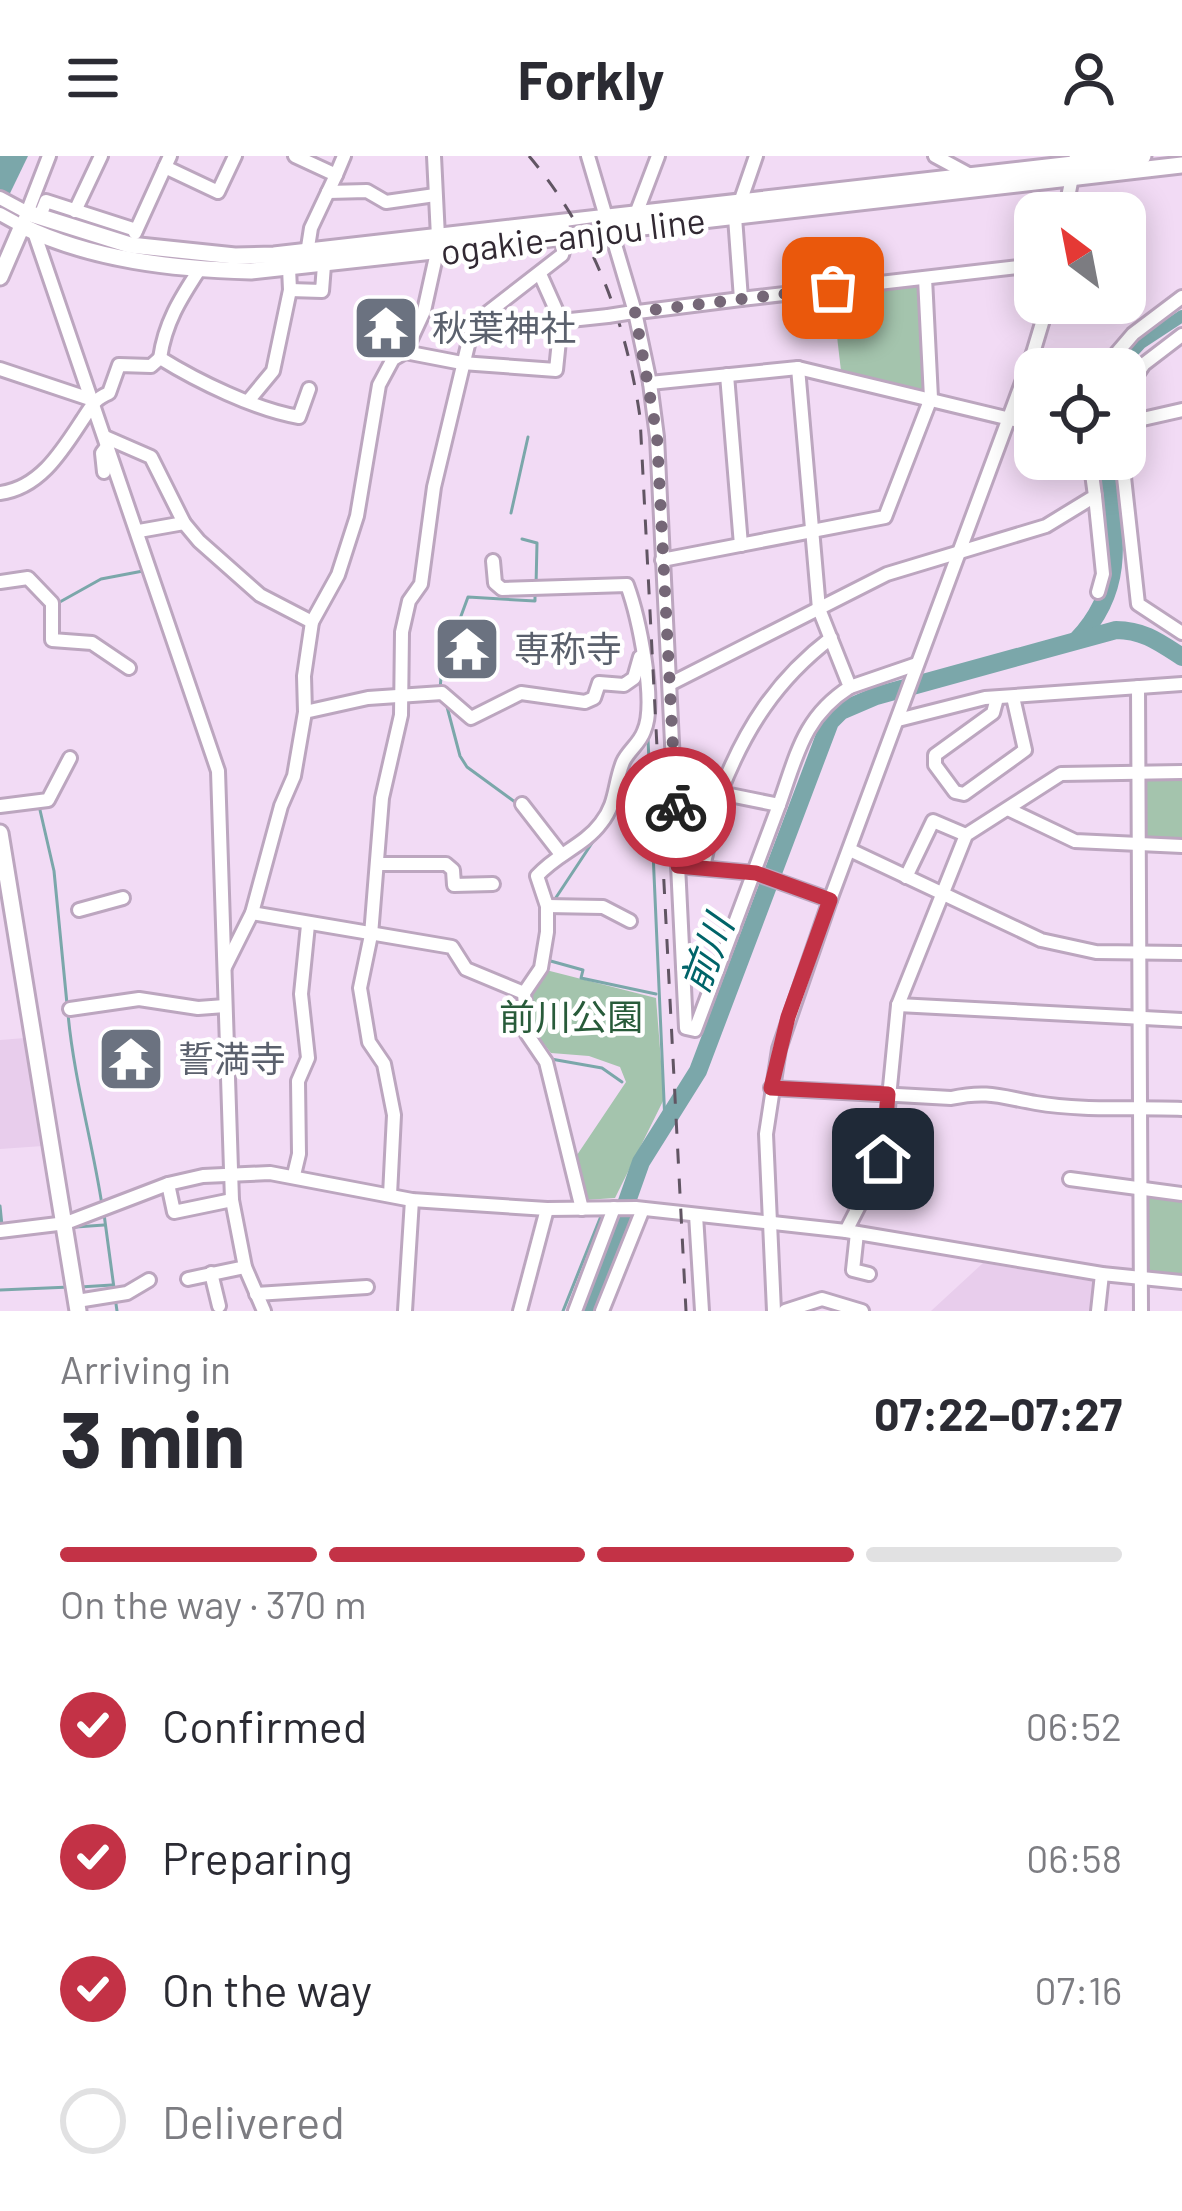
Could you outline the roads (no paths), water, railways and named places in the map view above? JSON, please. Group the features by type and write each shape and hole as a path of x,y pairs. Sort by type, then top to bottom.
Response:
{"main road":[{"path":"438,244 605,227 636,214 737,210 1143,156"},
{"name":"ogakie-anjou line","path":"30,220 125,258 199,270 306,263 438,244 568,236 605,227 1074,166 1182,165"},
{"path":"0,277 30,220 236,256 306,263"},
{"path":"0,833 76,1296"}],"street":[{"path":"30,220 49,156"},
{"path":"75,211 101,156"},
{"path":"30,220 46,201 133,238 167,162 218,192 235,156"},
{"path":"295,156 336,176"},
{"path":"248,400 273,370 290,290 306,263 311,229 344,156"},
{"path":"224,970 254,907 281,806 294,776 312,622 338,575 357,516 379,385 393,359 405,352 424,311 438,244 434,156"},
{"path":"588,156 650,383 657,436 686,1028 694,1030 807,725 850,687 916,664"},
{"path":"636,214 658,156"},
{"path":"741,299 737,210 756,156"},
{"path":"935,156 972,176"},
{"path":"328,192 367,191 386,202 435,196"},
{"path":"0,198 30,220 218,771 232,1200 245,1267 264,1311"},
{"path":"0,214 30,220"},
{"path":"390,1195 394,1115 385,1064 369,1042 360,988 379,864 382,798 401,715 402,632 409,601 422,584 429,511 473,324 562,255 568,236"},
{"path":"290,290 322,291 306,263"},
{"path":"561,321 1014,267"},
{"path":"0,494 44,475 93,400 109,393 119,365 151,366 160,358 176,304 199,270"},
{"path":"405,352 462,363 556,370 561,321 540,274"},
{"path":"662,560 885,517 931,398 925,278"},
{"path":"1121,348 1182,297"},
{"path":"775,1311 766,1134 788,1017 1041,324"},
{"path":"1146,362 1182,335"},
{"path":"160,358 190,377 298,417 309,389"},
{"path":"650,383 798,368 1014,419"},
{"path":"798,368 819,609 850,687"},
{"path":"0,369 93,400"},
{"path":"727,375 741,545"},
{"path":"1146,418 1182,410"},
{"path":"104,472 102,453 107,441"},
{"path":"107,441 151,457 184,523 199,541 260,595 312,622"},
{"path":"1093,480 1104,574 1098,592"},
{"path":"1124,480 1138,604 1182,633"},
{"path":"670,684 886,574 1046,526 1095,496"},
{"path":"139,531 184,523"},
{"path":"493,561 495,583 502,589 627,584 640,619 649,714 644,733 623,762 617,797 598,827 537,876 551,906 541,968 524,993 527,1034 546,1062 582,1209"},
{"path":"1104,574 1134,573"},
{"path":"0,582 28,578 52,603 52,640 92,643 129,668"},
{"path":"703,867 720,793 762,705 831,638"},
{"path":"305,712 345,701 442,693 471,718 521,693 585,702 594,698 599,683 624,685 634,678 642,650"},
{"path":"900,714 997,698 1182,684"},
{"path":"1138,687 1141,1311"},
{"path":"997,698 993,712 935,755 935,764 955,792 964,794 1025,750 1013,697"},
{"path":"0,806 48,800 70,758"},
{"path":"869,1274 853,1270 852,1232 883,1159 898,1005 966,836 1061,774 1182,772"},
{"path":"720,793 779,805"},
{"path":"522,804 560,853"},
{"path":"1008,809 1075,841 1182,846"},
{"path":"906,877 933,820 966,836"},
{"path":"850,850 1041,940 1069,948 1182,953"},
{"path":"379,864 446,864 454,870 454,885 493,884"},
{"path":"678,866 756,873 830,900"},
{"path":"225,896 308,925 452,946 466,969 524,993"},
{"path":"79,910 123,898"},
{"path":"551,906 603,908 631,921"},
{"path":"293,1175 299,1154 298,1081 308,1058 301,994 308,925"},
{"path":"70,1009 139,999 198,1008 225,1006"},
{"path":"898,1005 1182,1020"},
{"path":"771,1088 951,1098 977,1092 1037,1104 1182,1109"},
{"path":"0,1231 66,1223 168,1184 232,1172 293,1175 412,1200 547,1209 639,1209 852,1232 1141,1280 1182,1282"},
{"path":"1070,1179 1182,1194"},
{"path":"168,1184 174,1212 232,1200"},
{"path":"405,1311 412,1200"},
{"path":"575,1311 614,1208"},
{"path":"520,1311 547,1209"},
{"path":"602,1311 639,1209"},
{"path":"696,1215 702,1311"},
{"path":"188,1279 245,1267"},
{"path":"211,1274 219,1306"},
{"path":"1098,1311 1102,1274"},
{"path":"76,1296 115,1295 149,1280"},
{"path":"256,1294 367,1286"},
{"path":"785,1311 822,1299 862,1311"}],"waterway":[{"path":"1136,348 1182,316"},
{"path":"511,513 528,437"},
{"path":"1077,640 1094,619 1111,577 1113,533 1107,480"},
{"path":"522,539 537,543 536,586"},
{"path":"58,603 101,579 143,571"},
{"path":"440,690 444,638 454,635 468,597 535,601 535,596"},
{"name":"前川","path":"588,1311 641,1162 698,1071 830,722 841,711 876,696 1116,630 1143,635 1182,657"},
{"path":"446,703 467,767 519,805"},
{"path":"648,739 665,1123"},
{"path":"40,810 54,871 67,1004"},
{"path":"555,899 596,837"},
{"path":"547,960 583,970 581,978 656,994"},
{"path":"68,1014 102,1205"},
{"path":"551,1059 602,1068 622,1082"},
{"path":"0,1206 2,1226"},
{"path":"104,1214 114,1288"},
{"path":"563,1311 601,1216"},
{"path":"76,1227 104,1225"},
{"path":"80,1287 112,1285"},
{"path":"0,1290 70,1287"},
{"path":"115,1297 117,1311"}],"railway":[{"path":"529,156 571,215 603,278 626,346 640,417 686,1311"}],"place":[{"name":"秋葉神社","path":"386,328"},
{"name":"専称寺","path":"467,649"},
{"name":"誓満寺","path":"131,1059"}],"park label":[{"name":"前川公園","path":"571,1017"}]}
